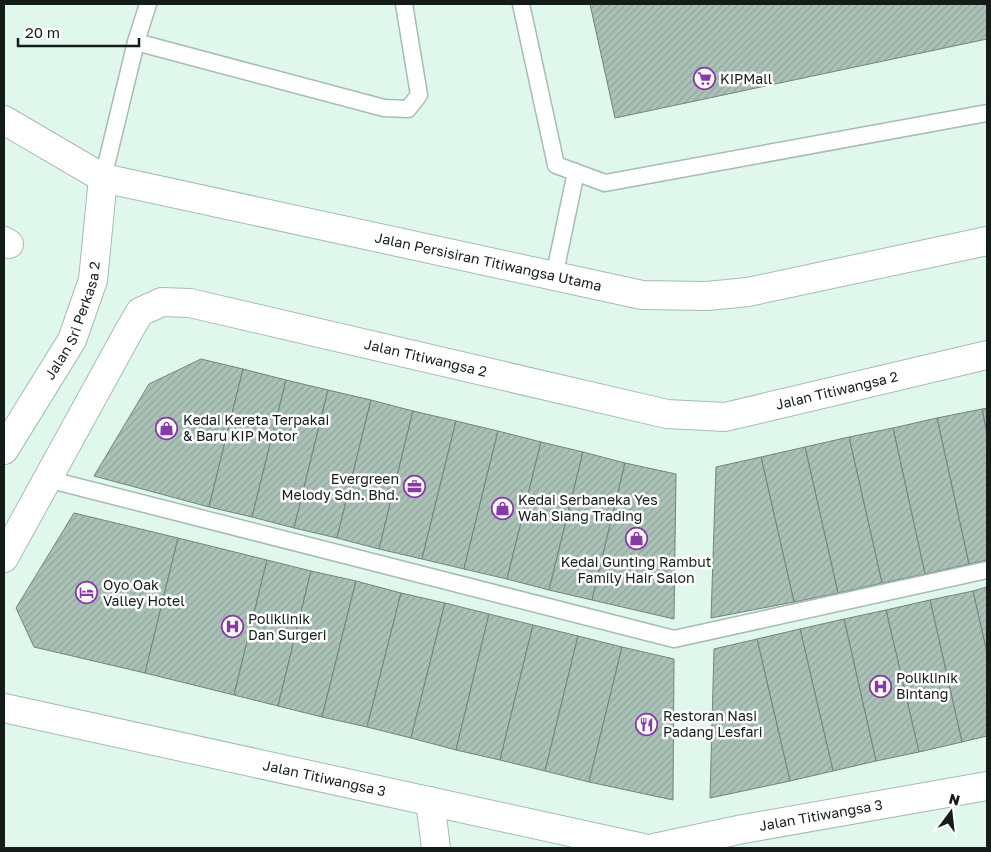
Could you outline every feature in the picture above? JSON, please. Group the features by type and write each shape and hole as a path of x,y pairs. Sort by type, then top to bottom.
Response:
{"street":[{"name":"Jalan Persisiran Titiwangsa Utama","path":"4,120 103,178 642,295 707,296 748,292 987,241"},
{"name":"Jalan Sri Perkasa 2","path":"4,450 72,340 93,280 103,178"},
{"name":"Jalan Titiwangsa 2","path":"4,558 140,312 162,302 190,303 667,414 725,417 987,355"},
{"name":"Jalan Titiwangsa 3","path":"4,708 643,848"},
{"name":"Jalan Titiwangsa 3","path":"654,848 743,829 987,786"},
{"path":"430,801 436,848"}],"lane":[{"path":"103,178 136,42 148,4"},
{"path":"136,42 384,108 408,110 419,95 404,4"},
{"path":"521,4 556,165 605,182 987,113"},
{"path":"554,277 576,172"},
{"path":"46,479 674,639 987,570"}],"building":[{"name":"KIPMall","path":"590,4 987,4 987,39 615,118"},
{"path":"201,359 243,369 209,507 94,476 149,384"},
{"path":"243,369 286,380 252,517 209,507"},
{"path":"286,380 328,390 294,528 252,517"},
{"path":"328,390 371,400 337,538 294,528"},
{"path":"371,400 413,411 379,549 337,538"},
{"path":"987,408 987,434 982,409"},
{"path":"982,409 987,434 987,560 969,564 937,418"},
{"path":"413,411 456,421 422,559 379,549"},
{"path":"937,418 969,564 925,574 893,428"},
{"path":"456,421 498,431 464,569 422,559"},
{"path":"893,428 925,574 882,583 849,437"},
{"path":"498,431 541,442 507,579 464,569"},
{"path":"849,437 882,583 838,593 805,447"},
{"path":"541,442 583,452 549,590 507,579"},
{"path":"805,447 838,593 794,602 761,457"},
{"path":"583,452 625,463 592,600 549,590"},
{"path":"761,457 794,602 711,618 716,467"},
{"path":"625,463 676,474 674,619 592,600"},
{"path":"74,513 178,538 145,673 34,647 16,608"},
{"path":"178,538 267,560 234,695 145,673"},
{"path":"267,560 311,571 278,706 234,695"},
{"path":"311,571 356,581 322,717 278,706"},
{"path":"356,581 401,593 367,727 322,717"},
{"path":"987,587 987,653 973,591"},
{"path":"973,591 987,653 987,736 962,742 930,600"},
{"path":"401,593 445,603 411,738 367,727"},
{"path":"930,600 962,742 919,752 886,610"},
{"path":"445,603 489,614 456,750 411,738"},
{"path":"886,610 919,752 876,761 844,619"},
{"path":"489,614 533,625 500,760 456,750"},
{"path":"844,619 876,761 833,771 800,629"},
{"path":"533,625 578,636 545,771 500,760"},
{"path":"800,629 833,771 790,781 757,639"},
{"path":"578,636 622,647 589,782 545,771"},
{"path":"757,639 790,781 710,798 714,649"},
{"path":"622,647 674,659 673,800 589,782"}],"place":[{"name":"KIPMall","path":"704,79"},
{"name":"Kedai Kereta Terpakai & Baru KIP Motor","path":"167,428"},
{"name":"Evergreen Melody Sdn. Bhd.","path":"415,487"},
{"name":"Kedai Serbaneka Yes Wah Siang Trading","path":"502,508"},
{"name":"Kedai Gunting Rambut Family Hair Salon","path":"636,539"},
{"name":"Oyo Oak Valley Hotel","path":"87,593"},
{"name":"Poliklinik Dan Surgeri","path":"232,627"},
{"name":"Poliklinik Bintang","path":"880,686"},
{"name":"Restoran Nasi Padang Lesfari","path":"647,724"}]}
